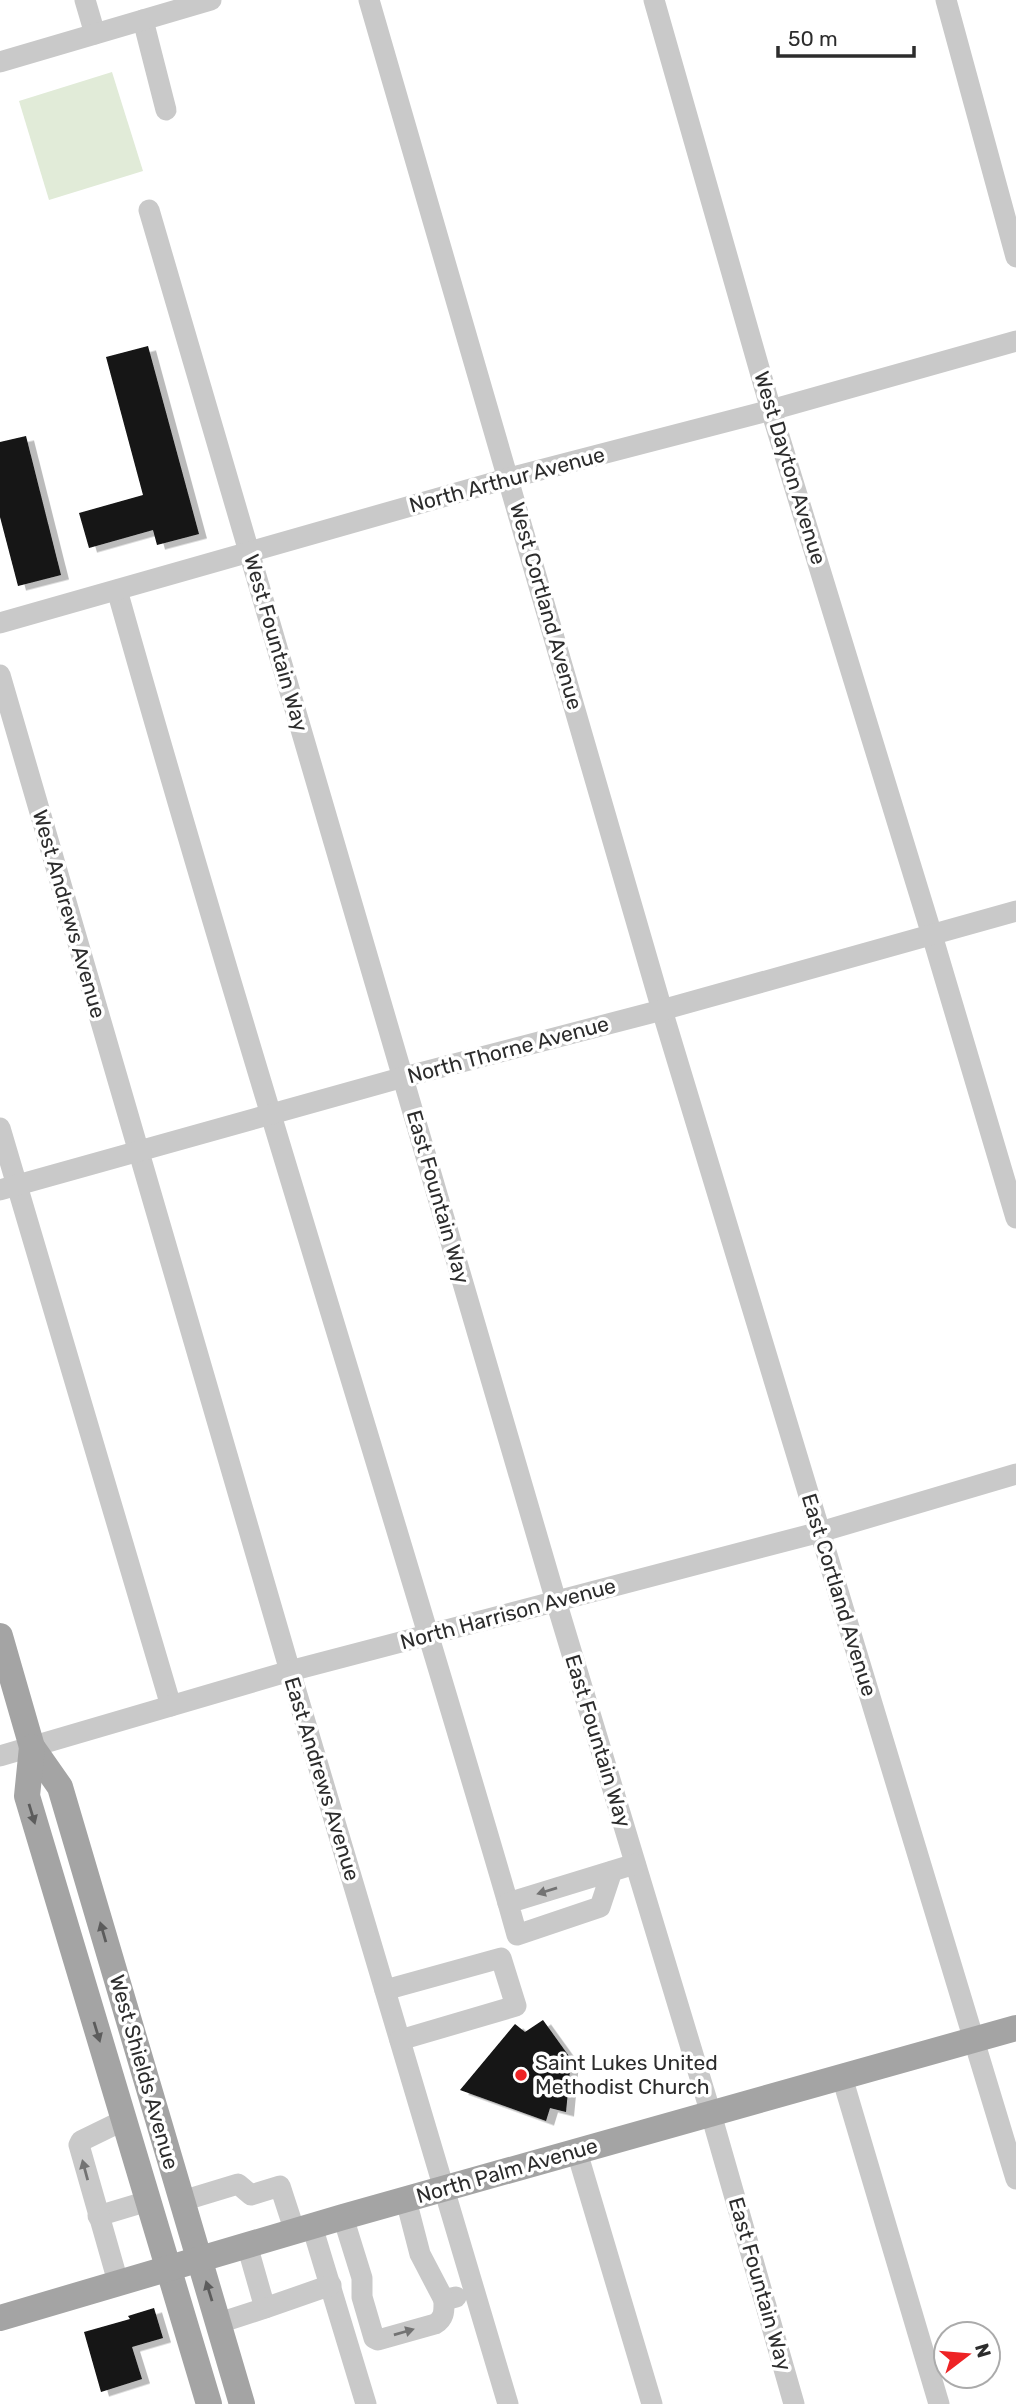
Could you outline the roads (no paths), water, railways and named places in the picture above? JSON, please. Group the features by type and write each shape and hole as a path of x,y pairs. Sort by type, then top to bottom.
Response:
{"main road":[{"name":"West Shields Avenue","path":"0,1636 32,1747 60,1787 242,2404"},
{"name":"West Shields Avenue","path":"32,1747 27,1796 209,2404"},
{"name":"North Palm Avenue","path":"0,2318 168,2267 1016,2028"}],"street":[{"path":"85,0 95,34"},
{"path":"0,62 211,0"},
{"name":"West Cortland Avenue","path":"369,0 662,1010"},
{"name":"West Dayton Avenue","path":"654,0 771,410 1016,1218"},
{"path":"946,0 1016,257"},
{"path":"143,20 166,110"},
{"name":"West Fountain Way","path":"149,209 404,1077"},
{"name":"North Arthur Avenue","path":"0,623 509,478 771,410 1016,341"},
{"path":"117,590 271,1115 430,1635 517,1935"},
{"name":"West Andrews Avenue","path":"0,675 138,1153"},
{"name":"North Thorne Avenue","path":"8,1188 404,1077 662,1010 1016,911"},
{"name":"East Cortland Avenue","path":"662,1010 1016,2179"},
{"name":"East Fountain Way","path":"404,1077 556,1601 711,2114 794,2404"},
{"path":"0,1128 8,1188 171,1706"},
{"name":"East Andrews Avenue","path":"138,1153 508,2404"},
{"name":"North Harrison Avenue","path":"0,1756 290,1671 820,1532 1016,1474"},
{"path":"508,1903 635,1864"},
{"path":"385,1990 501,1958 517,1935 600,1907 612,1871"},
{"path":"400,2040 516,2006 501,1958"},
{"path":"842,2077 939,2404"},
{"path":"118,2282 79,2146 80,2141 124,2120"},
{"path":"577,2152 652,2404"},
{"path":"182,2201 237,2184 251,2194 280,2186 331,2285 366,2404"},
{"path":"344,2217 362,2278 362,2297 374,2338 378,2340 440,2321 444,2314 444,2300 421,2254 406,2200"},
{"path":"98,2217 148,2201"},
{"path":"247,2245 265,2308"},
{"path":"219,2323 331,2285"},
{"path":"444,2300 475,2291"}],"place":[{"name":"Saint Lukes United Methodist Church","path":"521,2075"}]}
